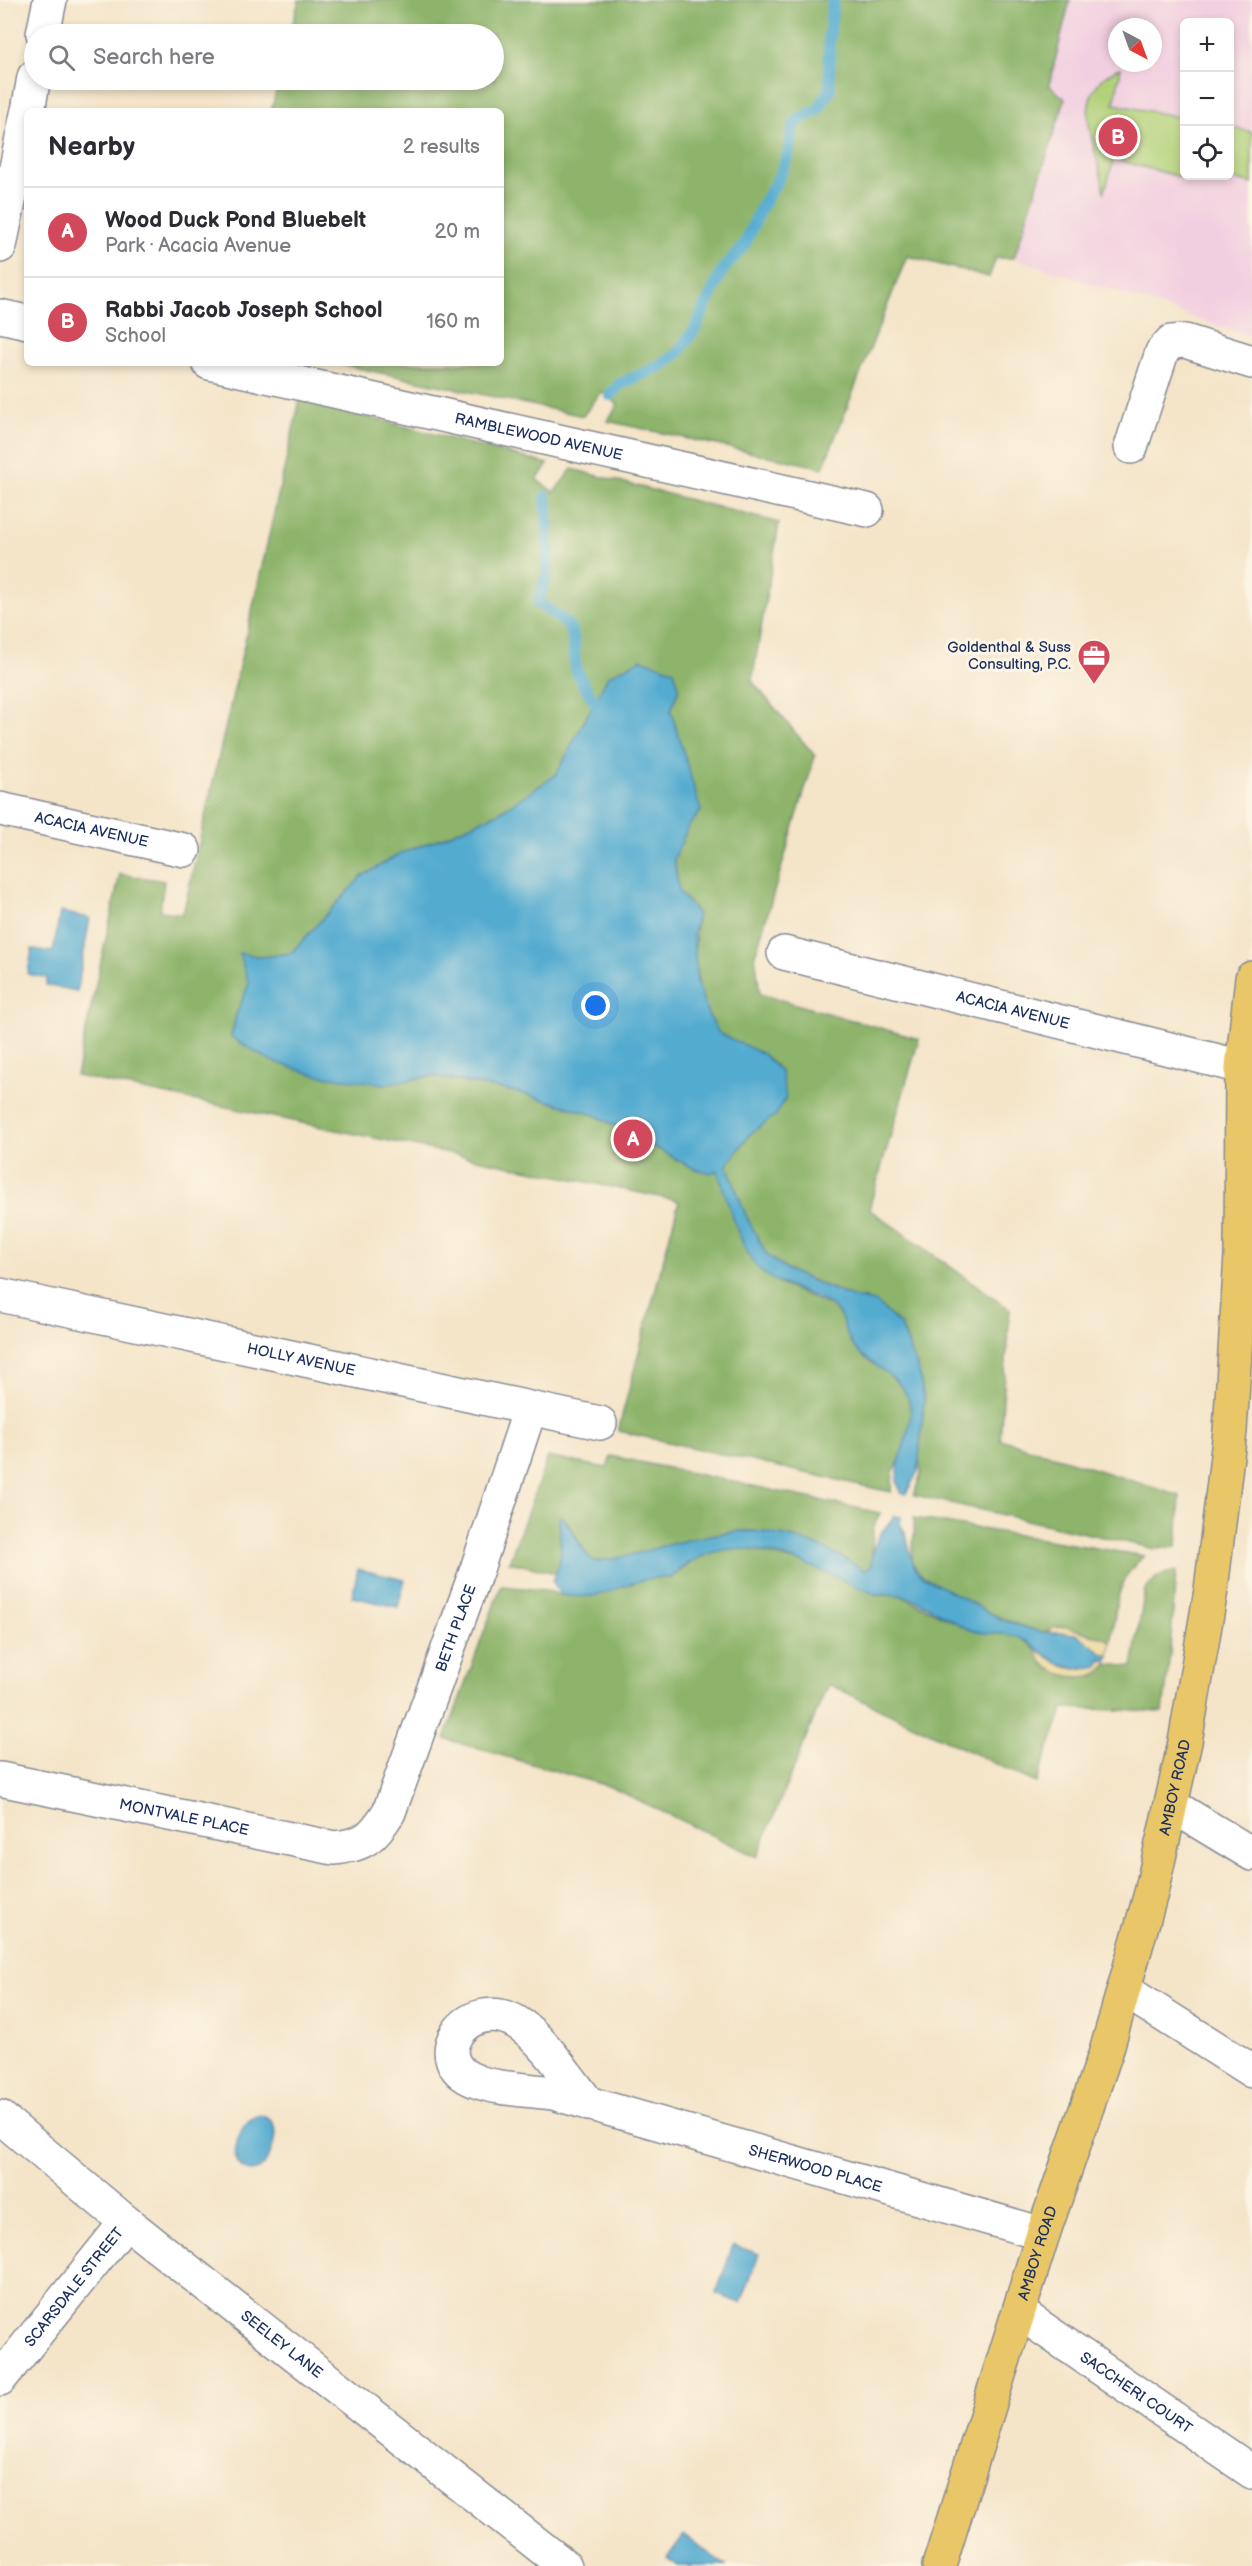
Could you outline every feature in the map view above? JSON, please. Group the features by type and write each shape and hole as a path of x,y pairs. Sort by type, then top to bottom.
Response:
{"main road":[{"name":"AMBOY ROAD","path":"939,2566 1043,2234 1106,2052 1151,1893 1185,1742 1211,1590 1230,1431 1247,1257 1242,1067 1250,1018 1252,978"}],"street":[{"path":"45,24 50,0"},
{"path":"28,108 31,90"},
{"path":"0,246 24,127"},
{"path":"0,316 24,321"},
{"path":"1131,447 1162,352 1171,342 1185,341 1252,362"},
{"name":"RAMBLEWOOD AVENUE","path":"222,366 867,510"},
{"name":"ACACIA AVENUE","path":"0,809 184,850"},
{"name":"ACACIA AVENUE","path":"784,953 1242,1067"},
{"name":"HOLLY AVENUE","path":"0,1295 600,1423"},
{"name":"BETH PLACE","path":"367,1840 379,1828 389,1812 477,1569 530,1408"},
{"name":"MONTVALE PLACE","path":"0,1779 334,1848 352,1846 367,1840"},
{"path":"1171,1805 1252,1854"},
{"path":"1124,1990 1252,2071"},
{"name":"SHERWOOD PLACE","path":"589,2104 1043,2234"},
{"name":"SEELEY LANE","path":"0,2116 126,2222 565,2566"},
{"name":"SCARSDALE STREET","path":"0,2379 126,2222"},
{"name":"SACCHERI COURT","path":"1020,2313 1252,2472"}],"shaded area":[{"path":"1071,0 1252,0 1252,337 1014,258 1065,99 1049,85"}],"green space":[{"path":"299,0 1070,0 1049,85 1065,99 1014,258 996,258 989,277 907,256 823,468 607,421 618,405 601,392 583,416 348,366 504,366 504,108 272,108 276,90 504,90 504,24 293,24"},
{"path":"1111,72 1120,72 1114,104 1180,117 1180,177 1114,159 1104,193 1088,117 1089,102 1095,89"},
{"path":"1234,128 1252,132 1252,184 1234,179"},
{"path":"300,399 548,464 537,480 554,492 572,469 779,523 752,681 815,756 755,955 760,994 919,1039 869,1209 1010,1309 1000,1439 1180,1496 1177,1547 1156,1549 914,1495 921,1473 919,1457 924,1400 919,1372 905,1335 866,1299 852,1297 787,1270 767,1255 746,1216 727,1165 750,1134 781,1072 761,1053 733,1042 719,1033 711,1022 700,993 695,942 698,914 679,892 674,859 688,827 700,811 671,711 679,687 608,676 557,775 500,812 399,854 325,917 291,953 263,957 240,954 249,984 236,1015 231,1037 269,1060 385,1084 433,1076 521,1093 595,1115 695,1169 717,1170 746,1251 780,1284 833,1307 843,1320 847,1333 866,1359 899,1384 909,1398 911,1411 909,1432 902,1456 893,1472 891,1492 618,1431 679,1201 76,1076 120,874 164,881 160,911 183,914"},
{"path":"611,1456 880,1513 873,1528 871,1566 864,1570 806,1542 774,1534 743,1531 708,1536 594,1561 587,1555 566,1519 559,1518 561,1555 556,1573 509,1562 548,1457 607,1468"},
{"path":"914,1518 1144,1556 1127,1575 1118,1595 1111,1643 1093,1634 1070,1628 1058,1627 1040,1632 991,1614 950,1594 920,1573 913,1564"},
{"path":"722,1549 750,1549 817,1567 878,1595 900,1595 971,1630 1007,1633 1022,1639 1037,1650 1043,1664 1050,1669 1076,1677 1095,1675 1108,1664 1132,1667 1145,1589 1158,1576 1176,1571 1163,1712 1064,1708 1036,1783 828,1684 757,1857 611,1787 445,1739 501,1586 545,1590 560,1595 657,1577 671,1578 697,1558"}],"sand":[{"path":"1067,1627 1106,1639 1111,1643 1109,1655 1101,1653 1075,1634 1046,1633 1053,1628"},
{"path":"1037,1650 1072,1669 1085,1668 1108,1660 1104,1669 1095,1674 1084,1677 1071,1676 1048,1667 1040,1659"}],"water":[{"path":"641,659 674,670 679,687 671,711 701,811 688,827 674,859 679,892 698,914 693,933 697,980 708,1014 719,1033 763,1054 781,1072 786,1098 776,1115 750,1134 727,1165 746,1216 767,1255 787,1270 852,1297 877,1303 901,1326 919,1372 924,1400 918,1471 906,1494 900,1493 897,1480 910,1420 907,1396 895,1379 854,1347 840,1316 833,1307 777,1282 753,1262 740,1237 717,1170 711,1173 695,1169 595,1115 521,1093 433,1076 385,1084 315,1075 269,1060 231,1037 236,1015 249,984 239,953 263,957 291,953 361,877 399,854 500,812 556,775 608,676"},
{"path":"60,912 90,918 77,991 46,985 47,978 28,974 32,949 53,952"},
{"path":"562,1516 587,1555 594,1561 708,1536 743,1531 774,1534 806,1542 837,1554 864,1570 871,1566 872,1555 879,1536 894,1516 901,1517 900,1524 907,1537 911,1558 922,1576 1003,1620 1040,1632 1075,1634 1101,1653 1109,1655 1108,1660 1100,1660 1099,1666 1073,1668 1056,1662 1022,1639 968,1629 908,1597 875,1594 796,1561 770,1553 744,1549 718,1551 694,1560 671,1578 643,1580 593,1596 560,1595 553,1582 561,1555 559,1518"},
{"path":"358,1569 405,1580 398,1607 352,1597"},
{"path":"261,2115 272,2121 275,2132 274,2144 263,2166 256,2170 246,2170 237,2163 237,2141 249,2121"},
{"path":"733,2245 759,2254 741,2303 716,2294"},
{"path":"684,2535 726,2566 678,2566 667,2558"}],"waterway":[{"path":"610,395 620,384 662,365 678,353 695,329 722,271 745,244 760,209 779,177 788,155 793,127 799,119 818,110 830,90 829,40 833,0"},
{"path":"546,497 547,572 539,604 569,627 573,636 578,673 595,701"}],"place":[{"name":"Rabbi Jacob Joseph School","path":"1118,137"},
{"name":"Goldenthal & Suss Consulting, P.C.","path":"1094,685"},
{"name":"Wood Duck Pond Bluebelt","path":"633,1139"}]}
